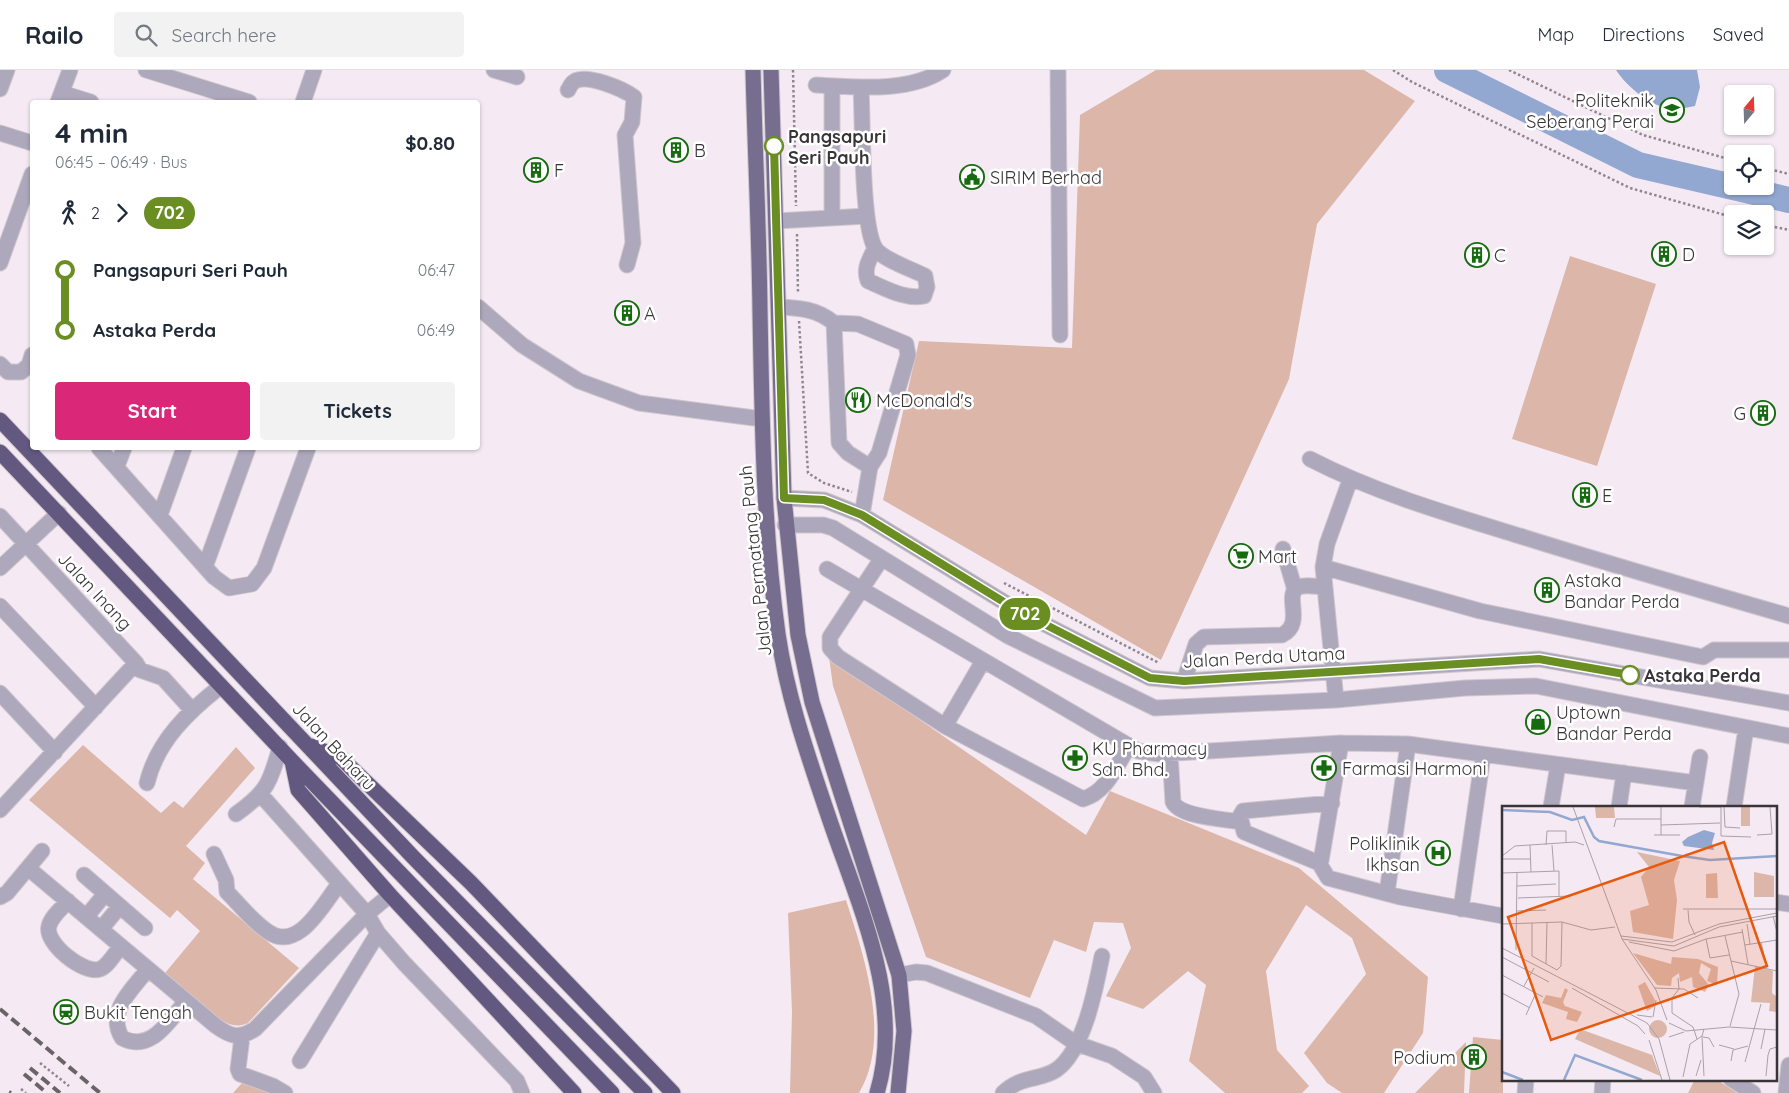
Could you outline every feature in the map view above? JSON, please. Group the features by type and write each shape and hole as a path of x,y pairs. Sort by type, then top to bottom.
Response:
{"highway":[{"name":"Jalan Baharu","path":"0,420 414,857 645,1093"},
{"path":"0,452 397,871 612,1093"},
{"path":"308,745 340,758 367,782 512,922 673,1093"},
{"path":"292,761 298,790 390,895 574,1093"}],"main road":[{"name":"Jalan Permatang Pauh","path":"753,70 762,419 778,635 790,692 864,923 883,996 886,1050 877,1093"},
{"name":"Jalan Permatang Pauh","path":"771,70 785,525 798,634 812,702 899,975 902,992 904,1032 898,1093"}],"street":[{"path":"0,89 7,70"},
{"path":"70,70 60,98 75,100"},
{"path":"146,70 243,100"},
{"path":"304,100 314,70"},
{"path":"494,70 517,77"},
{"path":"816,85 861,88 920,82 943,70"},
{"path":"1058,70 1060,335"},
{"path":"568,90 576,80 585,80 603,82 634,97 632,122 625,135 633,242 627,265"},
{"path":"832,86 832,218"},
{"path":"861,88 867,216 875,248"},
{"path":"0,133 30,142"},
{"path":"0,263 30,180"},
{"path":"776,221 867,216"},
{"path":"779,307 811,309 824,314 834,323 858,324 906,344 908,355 879,452 870,466 862,515"},
{"path":"480,309 522,345 580,381 639,403 762,419"},
{"path":"834,323 839,443 848,453 870,466"},
{"path":"0,364 8,372 20,372 29,365 30,362"},
{"path":"101,450 205,567 229,588 252,584 264,568 307,450"},
{"path":"117,466 123,450"},
{"path":"160,515 183,450"},
{"path":"205,567 247,450"},
{"path":"1310,459 1350,480 1560,549 1789,616"},
{"path":"1336,700 1323,567 1327,544 1350,480"},
{"name":"Jalan Perda Utama","path":"784,498 824,500 862,515 1017,610 1150,678 1184,681 1539,659 1789,703"},
{"path":"0,568 59,513"},
{"name":"Jalan Inang","path":"0,516 136,663 140,670 163,678 191,709"},
{"path":"785,525 833,528 1008,636 1154,708 1336,700 1465,688 1536,686 1789,736"},
{"path":"1283,549 1295,590"},
{"path":"882,558 830,637 830,648 838,657 944,726 1083,799 1094,796 1102,790 1129,746"},
{"path":"1323,567 1480,611 1698,656 1703,656 1714,650 1789,650"},
{"path":"827,569 1129,746 1149,753 1341,743 1408,744 1483,756 1696,783"},
{"path":"1184,681 1196,644 1204,637 1282,636 1290,631 1294,623 1292,596 1295,590 1300,587 1324,587"},
{"path":"0,606 96,707"},
{"path":"944,726 983,661"},
{"path":"0,810 136,663"},
{"path":"147,783 154,760 191,709 222,686"},
{"path":"3,704 55,752"},
{"path":"1734,806 1746,728"},
{"path":"1319,863 1321,861 1332,803 1341,743"},
{"path":"1387,893 1408,744"},
{"path":"236,814 261,795 271,777 280,747"},
{"path":"1170,753 1172,802 1175,807 1189,813 1240,822"},
{"path":"1460,908 1483,756"},
{"path":"1692,806 1700,757"},
{"path":"1552,806 1558,765"},
{"path":"1619,806 1624,773"},
{"path":"261,795 367,914 378,932 404,963 516,1082 522,1093"},
{"path":"1332,803 1243,811 1240,822 1244,832 1319,863 1328,878 1400,897 1502,916"},
{"path":"0,896 7,893 42,851"},
{"path":"214,854 226,880 227,892 267,931 280,938 298,934 312,920 339,884"},
{"path":"28,868 224,1032 242,1037 255,1029 367,914 390,895"},
{"path":"84,875 145,928"},
{"path":"86,917 106,894"},
{"path":"68,901 49,924 48,933 53,943 83,968 94,970 102,968 121,946"},
{"path":"1776,902 1789,904"},
{"path":"101,929 120,906"},
{"path":"300,1061 378,932"},
{"path":"1003,1093 1014,1083 1054,1071 1067,1057 1076,1043 1092,1007 1102,956"},
{"path":"148,969 118,1008 115,1021 122,1038 131,1043 142,1043 152,1039 186,1001"},
{"path":"899,975 916,972 936,976 1036,1016 1076,1043 1112,1056 1144,1077 1154,1093"},
{"path":"242,1037 238,1069 240,1074 273,1086 285,1093"},
{"path":"1786,1093 1789,1065"},
{"path":"1525,1093 1526,1080"},
{"path":"1602,1093 1603,1080"},
{"path":"1732,1080 1752,1093"}],"path":[{"path":"1393,70 1412,82 1630,188 1724,215"},
{"path":"1509,70 1643,134 1724,158"},
{"path":"1774,170 1789,174"},
{"path":"1774,227 1789,230"},
{"path":"40,1062 69,1086"},
{"path":"21,1089 26,1093"}],"shaded area":[{"path":"1156,70 1364,70 1415,101 1317,224 1289,379 1161,660 883,500 919,341 1072,348 1080,115"},
{"path":"1570,256 1656,284 1597,466 1512,439"},
{"path":"829,657 1086,835 1110,791 1299,868 1428,977 1423,1033 1384,1093 1342,1093 1327,1083 1304,1053 1366,974 1352,938 1306,905 1266,971 1277,1050 1309,1086 1302,1093 1225,1093 1189,1061 1206,985 1188,971 1143,1009 1106,996 1131,948 1123,923 1094,922 1086,952 1054,940 1030,998 926,957 833,686"},
{"path":"83,745 161,813 174,801 183,808 236,747 255,768 186,846 205,863 193,879 299,968 248,1023 233,1025 217,1017 165,973 200,931 177,910 170,918 29,800"},
{"path":"846,900 867,971 872,997 873,1048 869,1071 859,1093 790,1093 792,1012 788,913"},
{"path":"1473,1037 1502,1040 1503,1093 1469,1093"},
{"path":"1466,1042 1464,1093 1415,1093"},
{"path":"1694,1080 1718,1080 1737,1093 1688,1093"},
{"path":"242,1083 274,1093 233,1093"}],"water":[{"path":"1616,70 1697,70 1700,87 1695,106 1675,109 1658,105 1641,96"}],"waterway":[{"path":"1447,70 1638,165 1789,200"}],"railway":[{"path":"0,1009 100,1093"},
{"path":"30,1068 60,1093"},
{"path":"24,1074 47,1093"}],"bus line":[{"name":"702","path":"774,146 784,498 824,500 862,515 1017,610 1150,678 1184,681 1539,659 1630,675"}],"place":[{"name":"Politeknik Seberang Perai","path":"1672,110"},
{"name":"Pangsapuri Seri Pauh","path":"774,146"},
{"name":"B","path":"676,150"},
{"name":"F","path":"536,170"},
{"name":"SIRIM Berhad","path":"972,177"},
{"name":"D","path":"1664,254"},
{"name":"C","path":"1477,255"},
{"name":"A","path":"627,313"},
{"name":"McDonald's","path":"858,400"},
{"name":"G","path":"1763,413"},
{"name":"E","path":"1585,495"},
{"name":"Mart","path":"1241,556"},
{"name":"Astaka Bandar Perda","path":"1547,590"},
{"name":"Astaka Perda","path":"1630,675"},
{"name":"Uptown Bandar Perda","path":"1538,722"},
{"name":"KU Pharmacy Sdn. Bhd.","path":"1075,758"},
{"name":"Farmasi Harmoni","path":"1324,768"},
{"name":"Poliklinik Ikhsan","path":"1438,853"},
{"name":"Bukit Tengah","path":"66,1012"},
{"name":"Podium","path":"1474,1057"}]}
